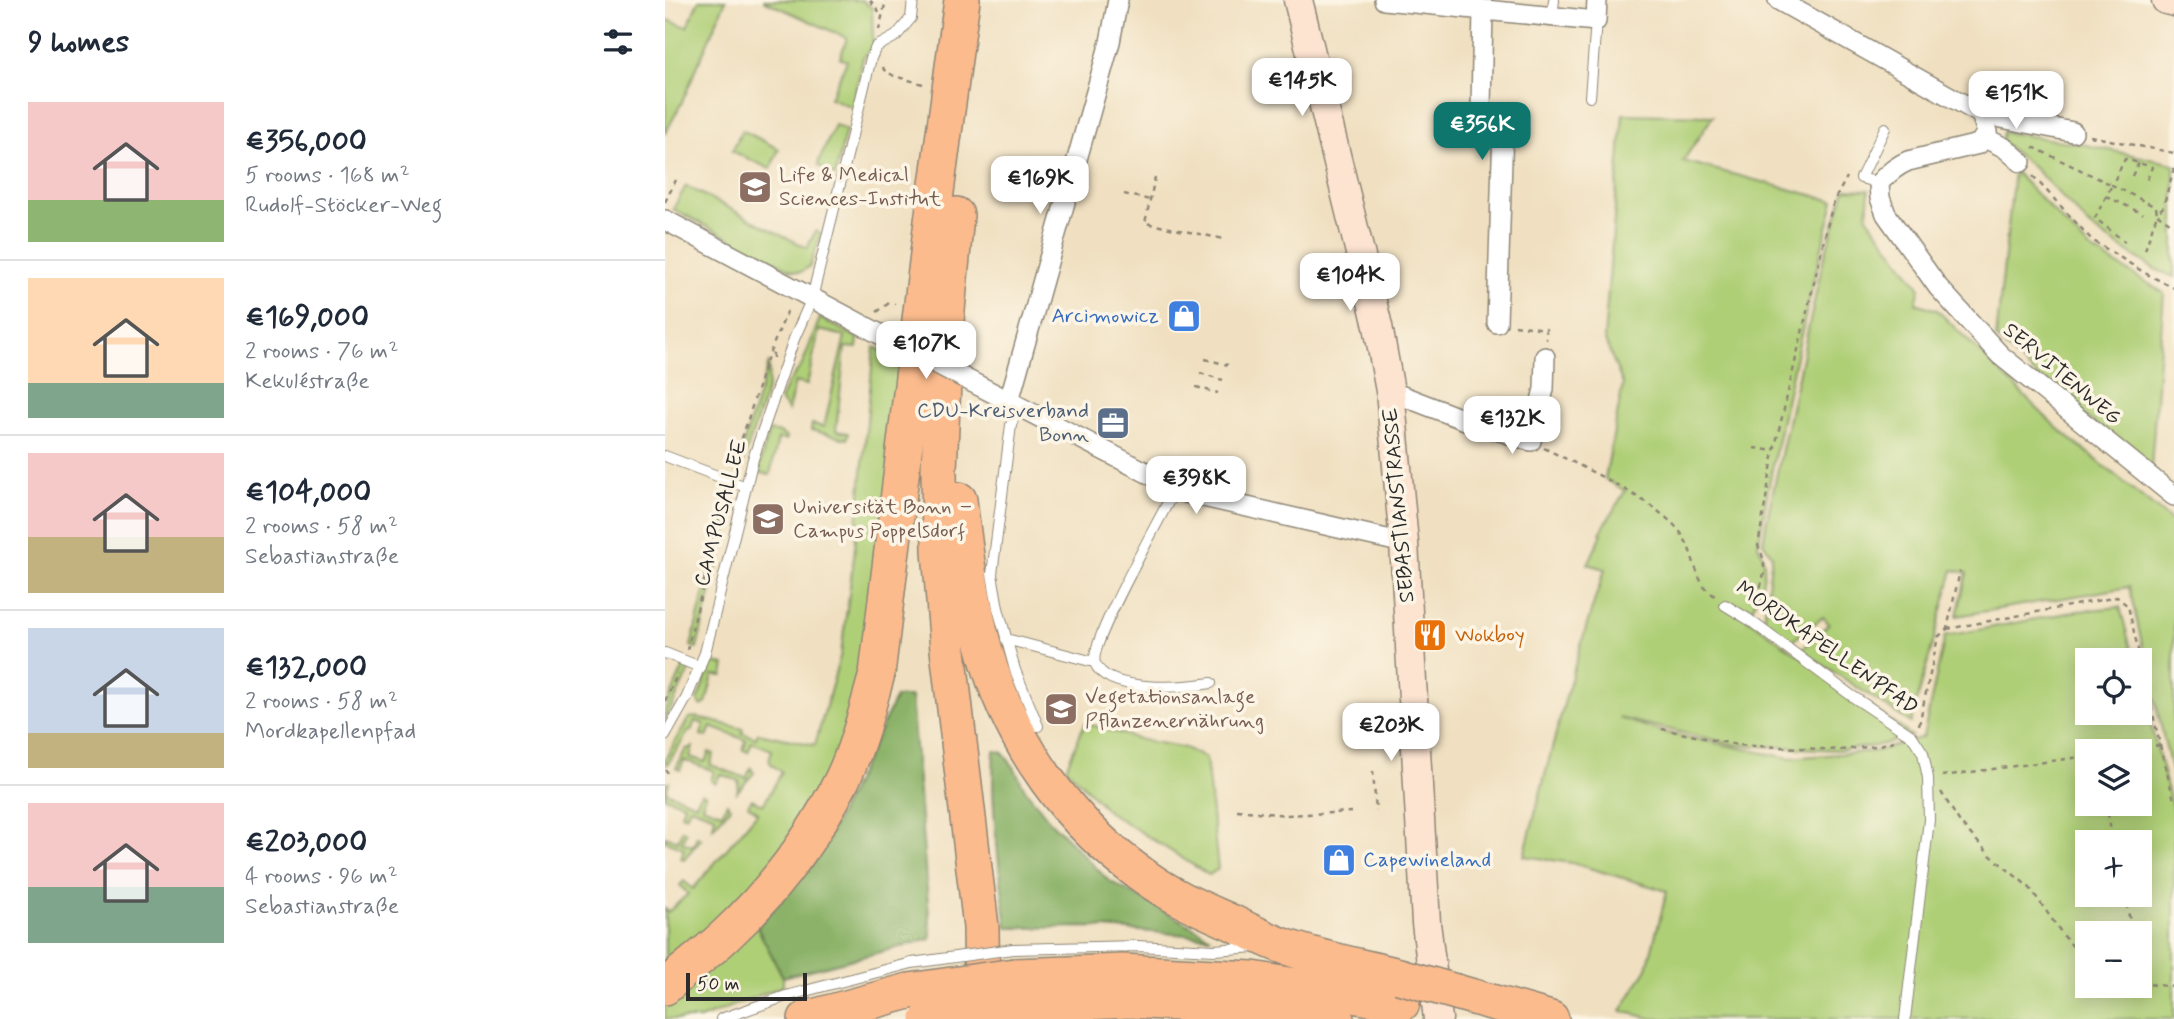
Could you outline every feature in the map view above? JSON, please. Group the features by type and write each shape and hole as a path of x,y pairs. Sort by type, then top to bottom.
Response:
{"highway":[{"path":"665,987 727,934 775,884 810,835 842,779 860,734 877,674 962,0"},
{"path":"981,1019 981,927 948,650 940,551 939,469 946,321 982,0"},
{"path":"946,321 959,499 976,613 985,651 997,688 1026,748 1042,774 1086,827 1147,879 1182,900 1282,945 1459,1011 1551,1019"},
{"path":"906,440 916,492 951,815 960,929 961,989 956,1019"},
{"path":"806,1019 916,991 1014,977 1123,972 1400,989"},
{"path":"1014,977 1131,1000 1265,1009 1336,1019"}],"street":[{"path":"1014,404 1110,43 1118,0"},
{"name":"SEBASTIANSTRASSE","path":"1298,0 1378,326 1390,391 1404,543 1426,923 1459,1011"},
{"path":"1384,0 1483,10 1553,9 1596,21 1597,0"},
{"path":"1778,0 1982,114 2073,132"},
{"path":"2166,0 2174,2"},
{"path":"1483,10 1481,108 1503,127 1497,323"},
{"path":"1870,181 1898,165 1979,144 1987,132 1982,114"},
{"path":"1985,138 2025,154"},
{"name":"SERVITENWEG","path":"1870,181 1886,214 1938,287 2000,355 2174,496"},
{"path":"665,220 1186,493 1404,543"},
{"path":"1390,391 1462,419 1531,441 1544,389 1545,357"}],"lane":[{"path":"876,47 896,36 911,18 913,0"},
{"path":"1590,97 1596,21"},
{"name":"CAMPUSALLEE","path":"665,736 700,667 746,486 767,417 812,298 871,58 876,47"},
{"path":"1870,181 1885,128"},
{"path":"1014,404 992,574 997,608 1015,670 1038,726"},
{"path":"665,456 746,486"},
{"path":"1094,662 1109,616 1165,512 1175,488"},
{"name":"MORDKAPELLENPFAD","path":"1725,605 1912,736 1923,753 1928,778 1929,820 1905,1019"},
{"path":"1006,639 1094,662 1101,672 1117,681 1173,688 1211,683"},
{"path":"665,653 700,667"},
{"path":"1014,977 1137,946 1213,950 1282,945"},
{"path":"721,1019 786,996 916,991"}],"path":[{"path":"870,0 882,15 886,0"},
{"path":"876,47 884,71 929,87"},
{"path":"2073,132 2174,153"},
{"path":"2025,154 2112,185 2156,207 2157,214 2174,226"},
{"path":"2025,154 2092,240 2174,288"},
{"path":"2125,242 2095,218 2125,159 2152,167 2146,182"},
{"path":"2132,176 2138,163"},
{"path":"2145,250 2174,168"},
{"path":"1155,177 1145,223 1224,239"},
{"path":"1748,619 1764,580 1764,556 1758,546 1775,451 1834,201 1847,177 1870,181"},
{"path":"665,202 676,180"},
{"path":"1124,194 1150,200"},
{"path":"2106,196 2143,214"},
{"path":"859,323 889,303 899,305"},
{"path":"1497,323 1546,329 1545,357"},
{"path":"731,473 773,348"},
{"path":"1205,359 1228,365"},
{"path":"1200,373 1223,380"},
{"path":"1196,387 1218,393"},
{"name":"MORDKAPELLENPFAD","path":"1531,441 1609,481 1677,527 1689,546 1703,587 1725,605"},
{"path":"1754,448 1775,451"},
{"path":"665,701 689,646 728,486"},
{"path":"1947,629 1960,571"},
{"path":"1663,729 1737,746 1840,750 1876,746 1912,736 1919,727 1938,637 1947,629 2117,597 2128,606 2174,800"},
{"path":"2152,746 2159,745"},
{"path":"1928,778 2075,759"},
{"path":"1373,771 1376,811"},
{"path":"1928,778 1947,798 1961,824 1990,855 2030,888 2075,949"},
{"path":"1237,810 1286,815 1352,812"},
{"path":"2152,984 2174,987"}],"green space":[{"path":"699,0 726,0 682,102 665,134 665,19 687,27"},
{"path":"763,0 862,0 872,8 873,45 863,58 852,107 830,98 847,61 840,58 847,38"},
{"path":"1623,114 1713,116 1683,161 1834,201 1783,416 1758,545 1764,573 1760,591 1748,619 1912,736 1876,746 1840,750 1737,745 1619,718 1666,733 1789,758 1877,751 1923,737 1945,636 2078,611 2120,607 2131,648 2075,648 2075,725 2151,725 2174,814 2174,1019 1654,1019 1621,1011 1647,968 1667,891 1572,863 1524,856 1572,676 1605,569 1588,564 1602,534 1600,533 1625,491 1605,479 1623,384 1604,338"},
{"path":"835,125 846,130 835,176 818,163"},
{"path":"742,130 779,149 770,169 732,151"},
{"path":"2003,132 2081,144 2174,164 2174,277 2155,269 2095,231 2034,168 2001,141"},
{"path":"2014,171 2089,248 2164,293 2151,468 2043,382 1996,338"},
{"path":"686,186 807,248 816,231 821,234 810,266 801,272 791,270 673,209"},
{"path":"1845,189 1869,190 1867,217 1920,288 1916,303 1937,310 2056,427 2174,523 2174,782 2152,687 2152,648 2143,648 2129,587 1957,616 1967,573 1953,570 1911,723 1801,650 1829,624 1823,617 1791,642 1764,618 1772,555 1763,543 1823,261"},
{"path":"820,318 858,338 857,348 845,347 836,431 848,433 847,439 811,430 812,424 824,427 845,336 819,330 807,385 795,382 788,411 780,400 787,384 802,365"},
{"path":"874,347 905,363 877,590 848,734 786,851 665,972 665,909 668,912 688,894 680,885 684,881 693,889 758,812 748,805 752,799 763,805 782,772 769,760 772,750 752,742 748,752 743,750 746,740 711,727 707,737 701,735 704,724 695,721 667,765 665,759 689,718 696,717 743,729 742,733 756,738 758,733 815,745 841,653 854,557"},
{"path":"769,362 768,386 743,462 736,467"},
{"path":"769,431 780,433 787,438 778,439 770,475 758,472"},
{"path":"732,481 736,488 697,648 691,646"},
{"path":"712,663 725,665 723,676 713,675 706,703 702,706 697,700"},
{"path":"684,666 690,668 665,721 665,709"},
{"path":"896,697 911,697 931,939 783,977 757,927 818,858"},
{"path":"1085,723 1142,740 1185,748 1206,758 1218,869 1209,875 1109,812 1066,768"},
{"path":"693,747 690,757 705,762 709,752 714,754 710,765 746,778 751,768 754,773 737,792 739,781 720,774 716,783 711,781 714,771 684,760 680,770 676,768 686,749"},
{"path":"994,751 1002,752 1014,767 1024,788 1049,820 1108,880 1211,937 1092,927 1007,928 995,818"},
{"path":"669,782 666,792 696,804 701,793 706,795 702,806 722,813 727,803 730,808 713,827 715,816 690,807 686,816 681,814 684,804 665,797 665,783"},
{"path":"682,830 686,832 682,842 693,846 697,836 701,839 684,859 681,858 684,848 665,841 665,836 678,841"},
{"path":"754,921 783,977 783,986 700,1019 665,1019 665,1001"}],"place":[{"name":"Life & Medical Sciences-Institut","path":"755,187"},
{"name":"Arcimowicz","path":"1184,316"},
{"name":"CDU-Kreisverband Bonn","path":"1113,423"},
{"name":"Universität Bonn – Campus Poppelsdorf","path":"768,519"},
{"name":"Wokboy","path":"1430,635"},
{"name":"Vegetationsanlage Pflanzenernährung","path":"1061,709"},
{"name":"Capewineland","path":"1339,860"}]}
